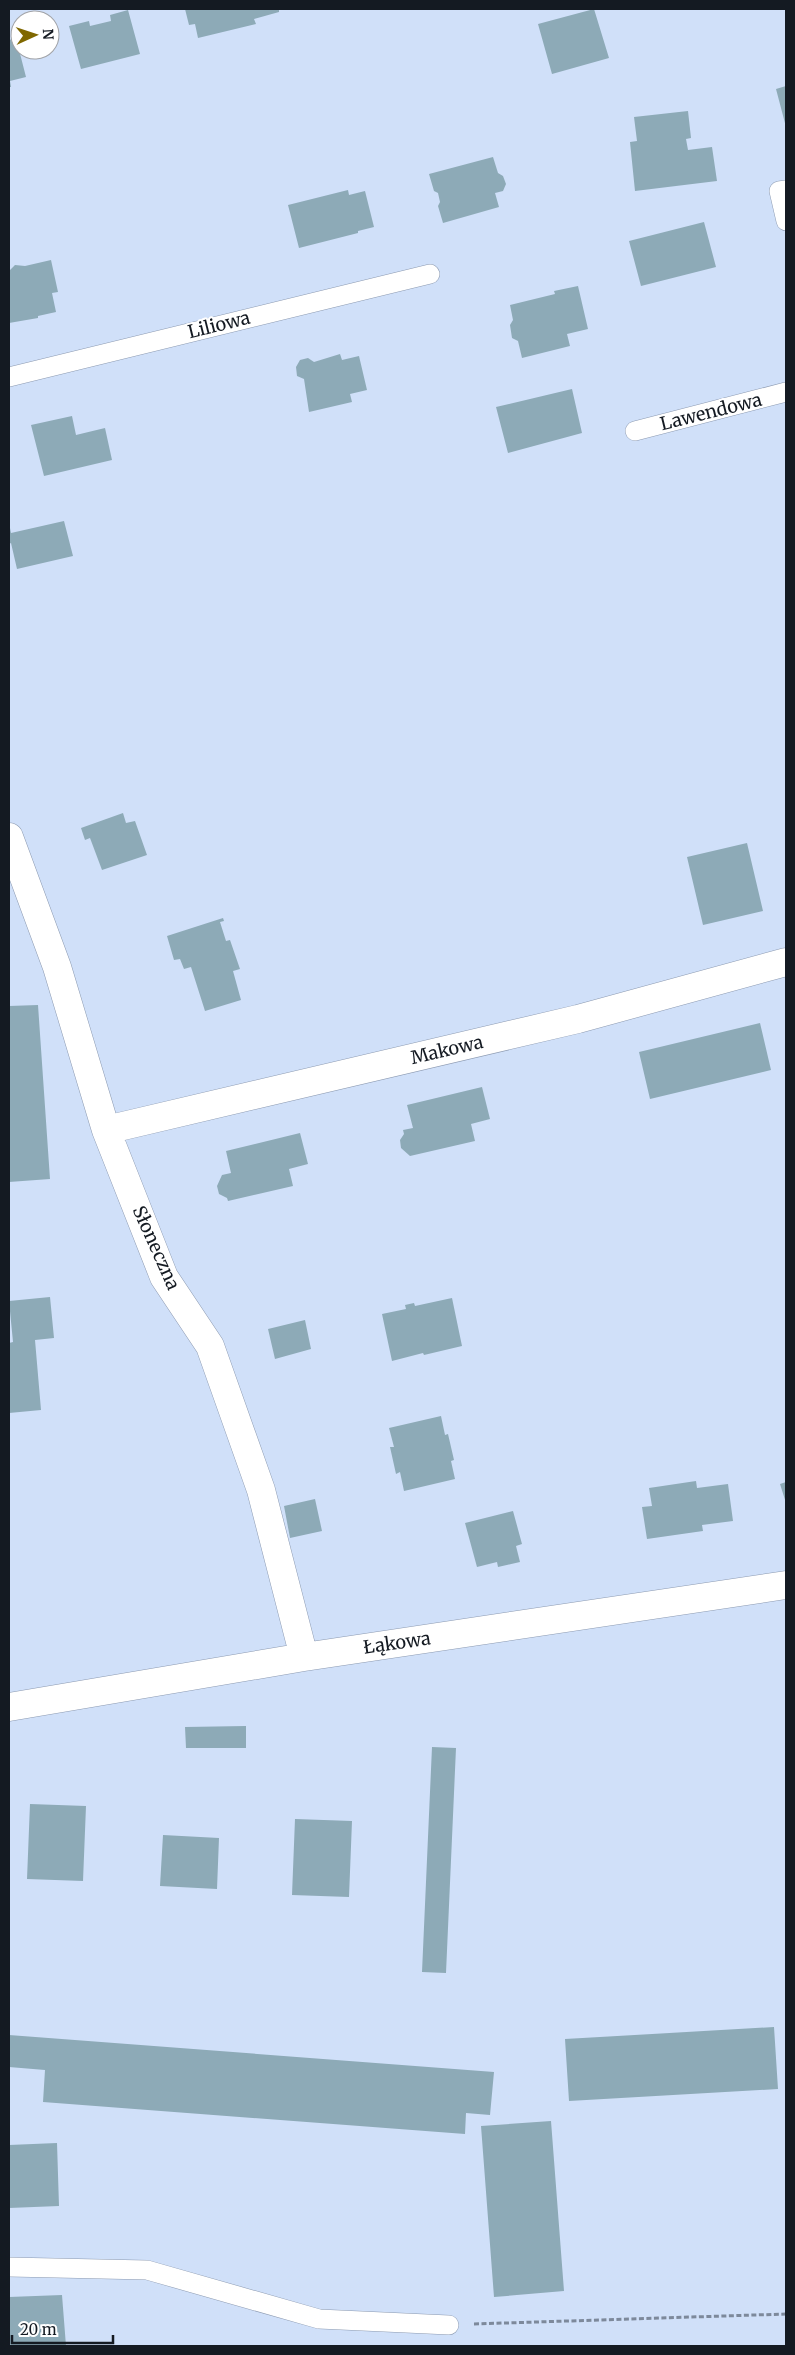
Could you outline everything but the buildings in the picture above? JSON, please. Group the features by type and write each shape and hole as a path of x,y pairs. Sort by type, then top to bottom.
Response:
{"street":[{"name":"Słoneczna","path":"9,836 57,968 106,1130 164,1277 210,1346 262,1490 304,1657"},
{"name":"Makowa","path":"106,1130 578,1019 786,962"},
{"name":"Łąkowa","path":"9,1707 304,1657 786,1585"}],"lane":[{"path":"786,190 779,191 786,221"},
{"name":"Liliowa","path":"9,377 430,274"},
{"name":"Lawendowa","path":"635,431 786,392"},
{"path":"9,2267 147,2270 319,2319 449,2325"}],"path":[{"path":"449,2325 786,2314"}]}
